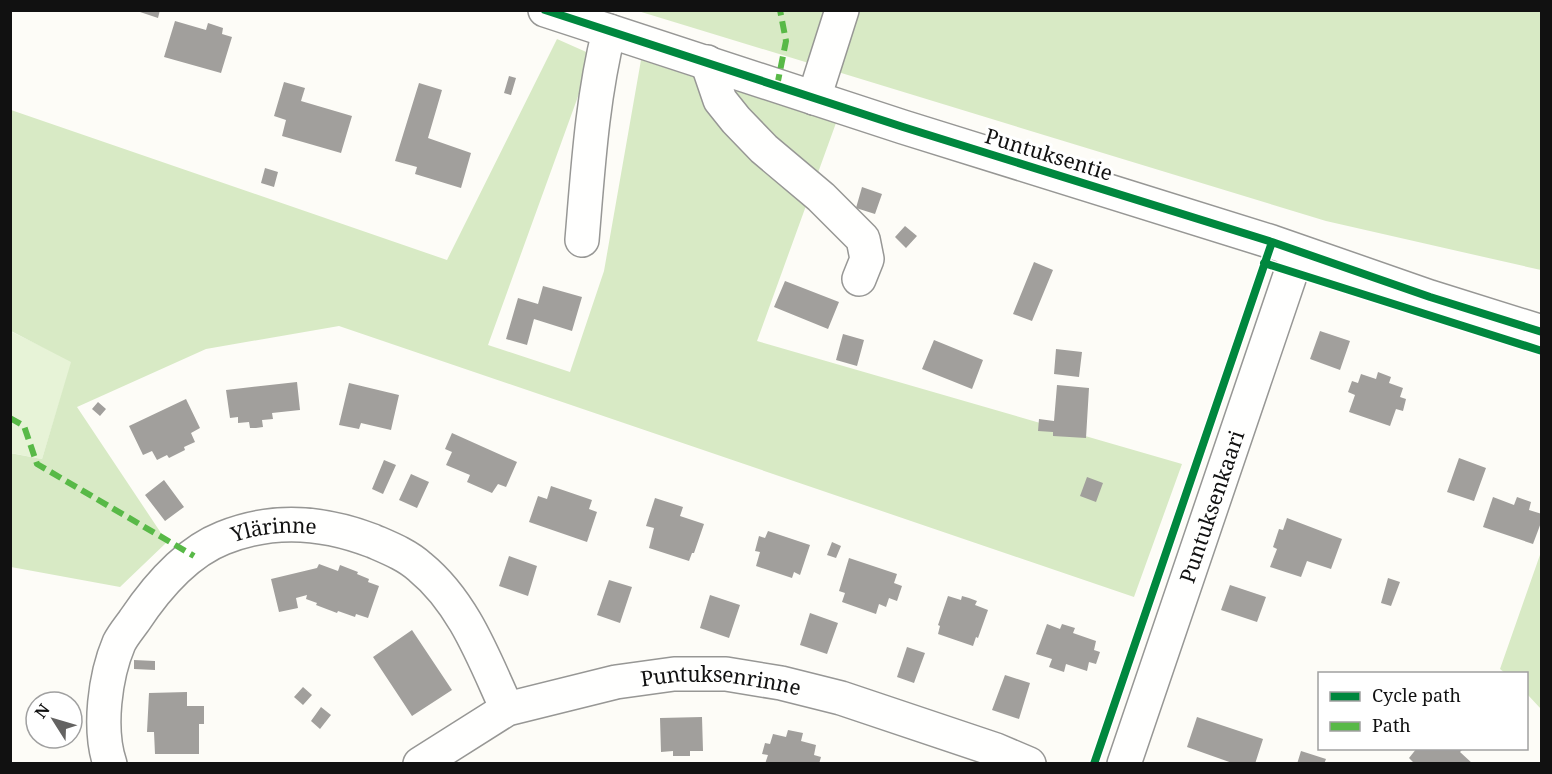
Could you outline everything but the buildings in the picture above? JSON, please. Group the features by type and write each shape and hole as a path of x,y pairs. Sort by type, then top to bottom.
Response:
{"street":[{"name":"Puntuksentie","path":"545,10 1542,332"},
{"path":"813,98 842,10"},
{"path":"582,240 594,106 609,31"},
{"path":"706,62 720,100 736,120 764,149 821,197 863,239 867,259 859,279"},
{"name":"Puntuksenkaari","path":"1124,764 1298,252"},
{"name":"Ylärinne","path":"110,764 104,720 107,682 120,642 149,599 185,561 221,538 267,525 306,524 348,531 391,548 418,565 439,584 461,614 507,709"},
{"name":"Puntuksenrinne","path":"420,764 507,709 616,682 674,674 726,674 781,683 841,698 996,750 1029,764"}],"green space":[{"path":"638,11 1541,11 1541,270 1326,221"},
{"path":"557,39 593,55 488,345 570,372 604,271 641,60 836,123 757,341 1182,464 1134,597 339,326 206,349 77,407 167,542 120,587 11,567 10,453 42,459 71,362 11,331 11,110 447,260"},
{"path":"10,331 72,361 42,459 11,453"},
{"path":"1541,552 1542,709 1528,695 1528,672 1504,672 1500,669"}],"marked path":[{"path":"777,86 786,41 780,10"},
{"path":"10,418 24,426 37,464 194,556"}],"cycle path":[{"path":"545,10 903,127 1272,242 1430,297 1542,332"},
{"path":"1094,764 1272,242"},
{"path":"1264,263 1542,351"}]}
